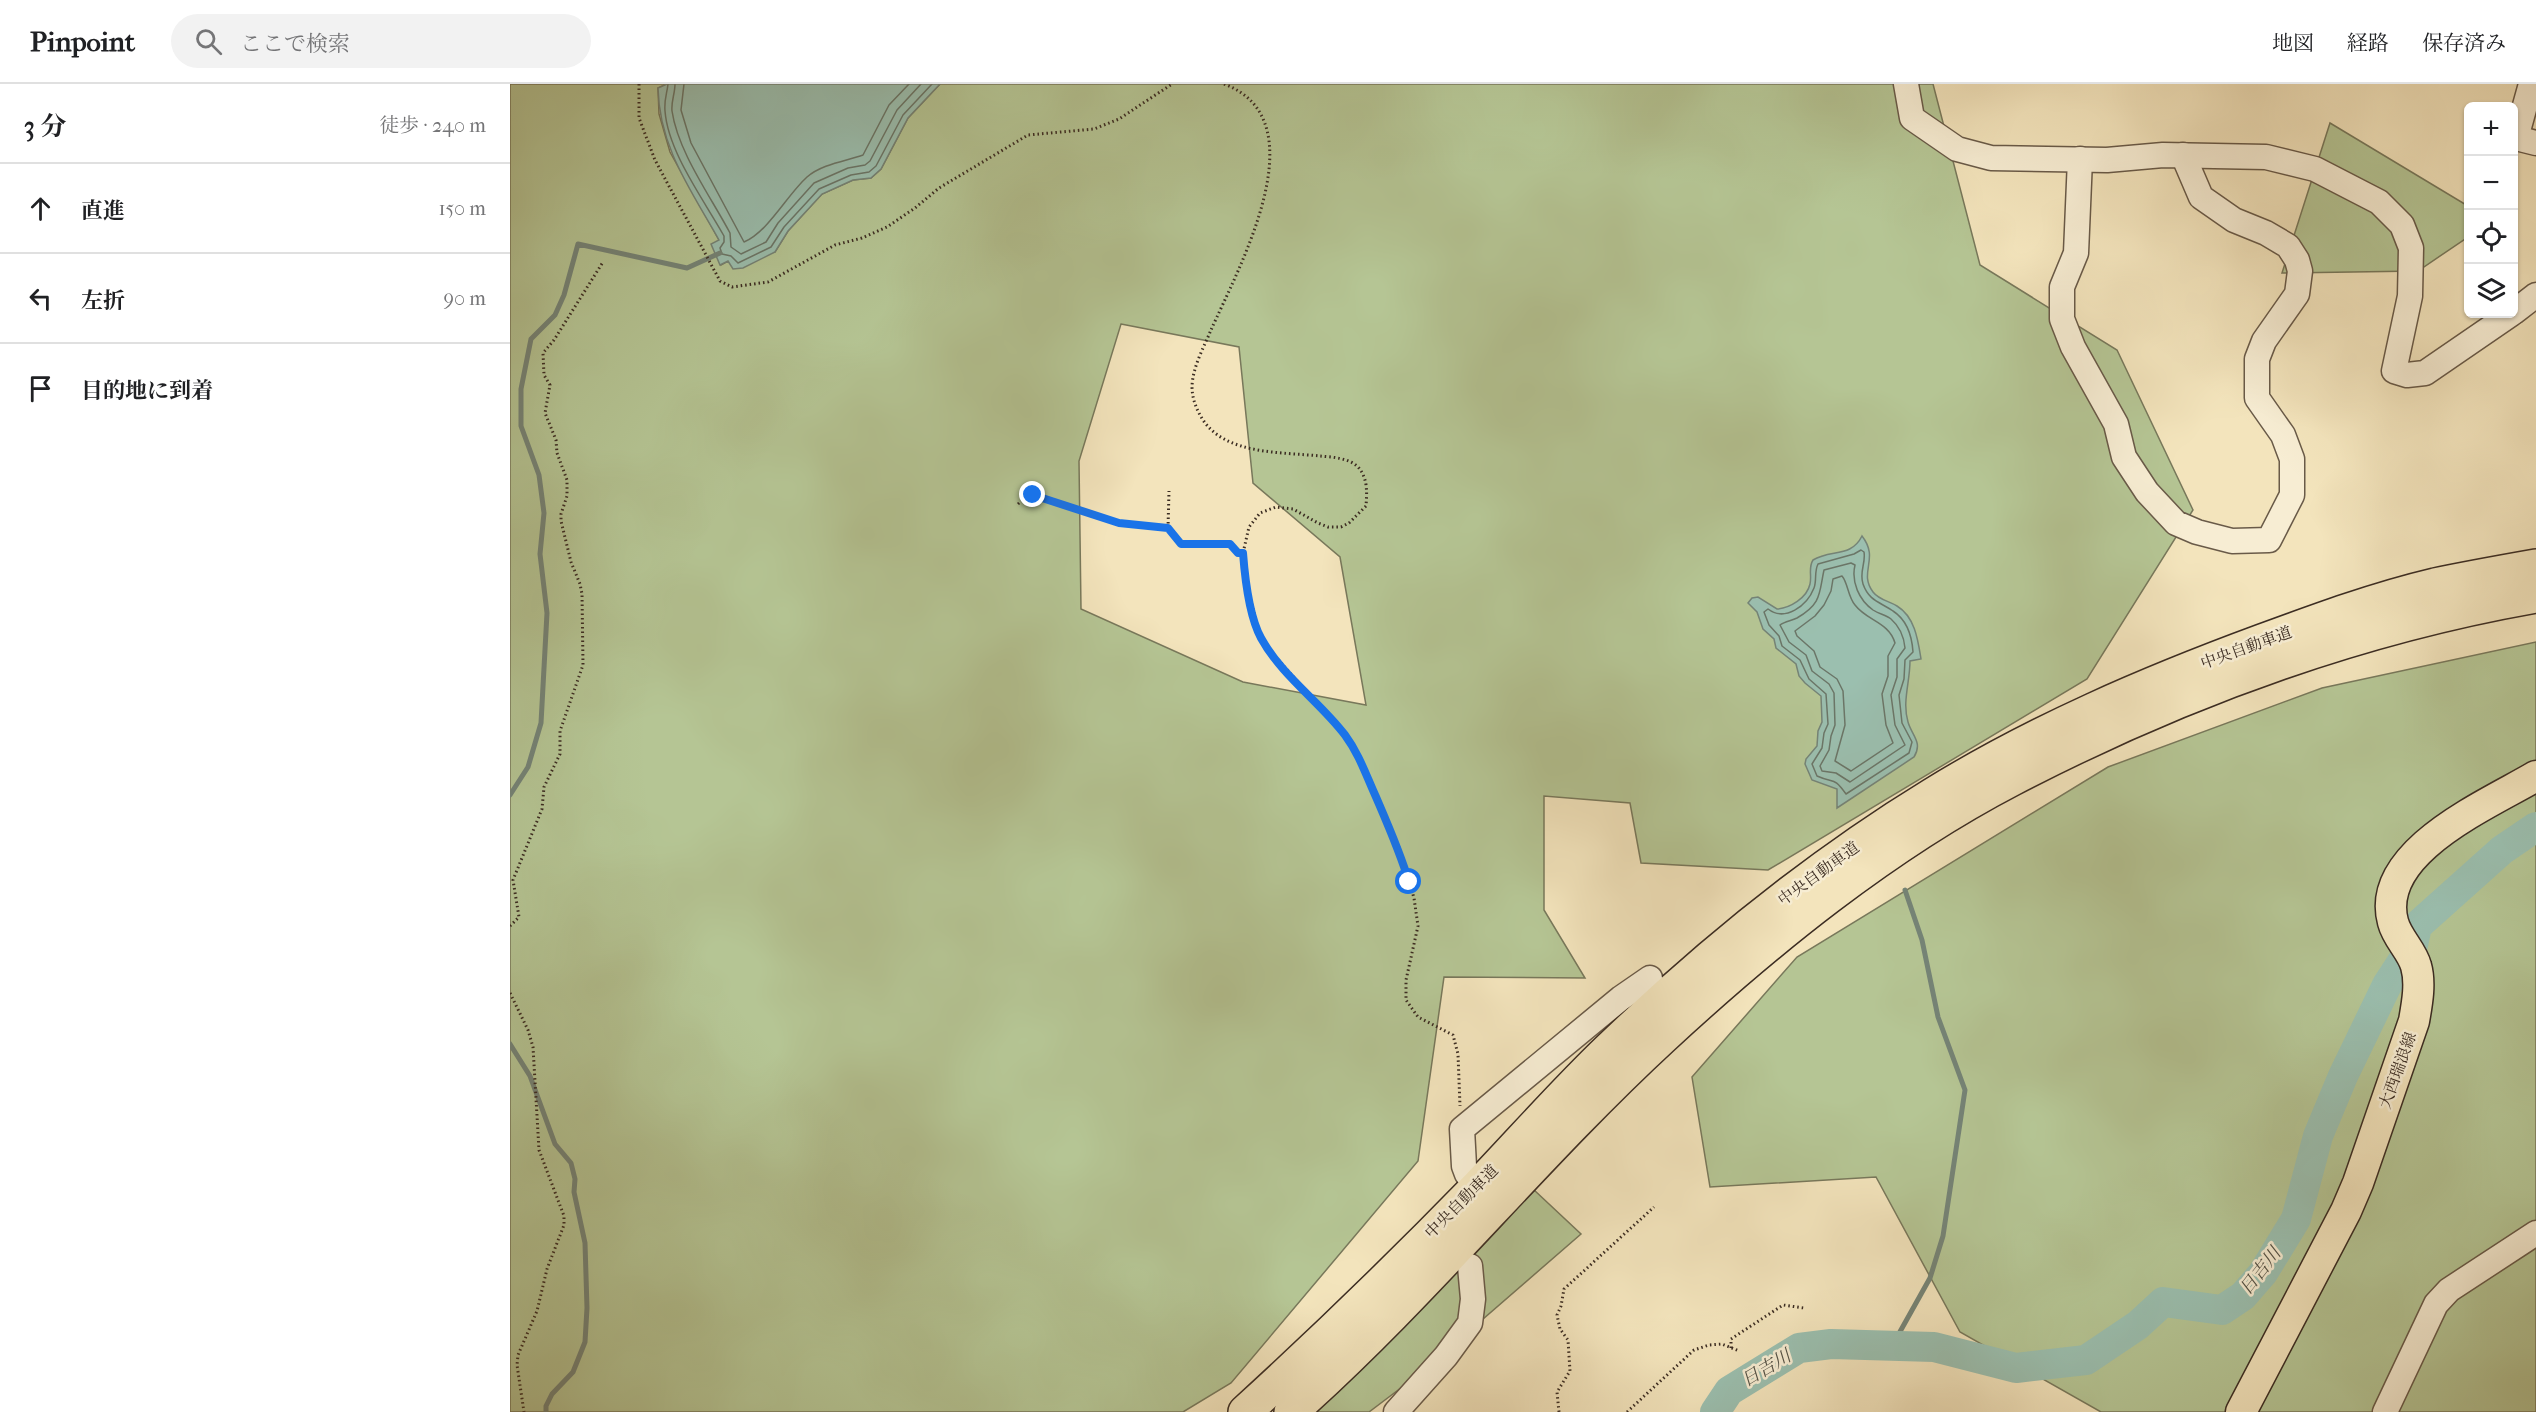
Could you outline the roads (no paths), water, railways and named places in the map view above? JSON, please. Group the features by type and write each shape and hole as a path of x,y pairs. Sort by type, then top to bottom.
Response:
{"highway":[{"name":"中央自動車道","path":"1245,1412 1291,1371 1475,1189 1608,1050 1702,965 1802,883 1932,795 2004,754 2096,708 2205,662 2351,609 2434,585 2536,566"},
{"name":"中央自動車道","path":"1291,1412 1428,1279 1580,1119 1662,1038 1772,942 1866,870 1929,829 2020,775 2124,726 2250,674 2360,638 2475,607 2536,596"}],"main road":[{"name":"大西瑞浪線","path":"2241,1412 2346,1211 2358,1183 2414,1021 2418,997 2416,966 2393,923 2390,903 2394,886 2417,854 2432,838 2536,776"}],"street":[{"path":"1906,84 1912,118 1957,149 1991,158 2080,159 2183,155 2266,157 2315,169 2379,202 2402,225 2411,248 2410,296 2394,371 2407,375 2425,373 2505,318"},
{"path":"2530,84 2516,138 2536,143"},
{"path":"2080,159 2076,253 2062,287 2062,319 2073,347 2116,424 2124,457 2147,492 2176,523 2197,532 2232,541 2269,540 2292,495 2292,459 2283,435 2257,398 2257,359 2264,341 2297,294 2300,271 2297,260 2288,246 2266,232 2234,220 2201,197 2183,155"},
{"path":"2518,308 2536,295"},
{"path":"1467,1174 1464,1166 1462,1129 1621,998 1650,978"},
{"path":"2385,1412 2436,1304 2449,1290 2536,1233"},
{"path":"1396,1412 1446,1356 1470,1323 1473,1299 1470,1266"}],"water":[{"path":"667,84 940,84 908,118 881,169 871,178 853,180 822,194 788,231 775,252 743,268 733,269 728,261 720,265 711,244 719,240 670,149 664,130 658,88"},
{"path":"1862,536 1869,552 1867,578 1869,585 1878,597 1894,604 1908,616 1917,637 1921,659 1910,661 1906,714 1917,747 1914,757 1837,808 1837,789 1812,780 1805,764 1806,759 1817,746 1818,731 1822,722 1821,696 1799,676 1796,664 1776,648 1774,639 1763,629 1757,612 1748,603 1752,598 1758,597 1777,609 1787,607 1802,598 1808,589 1813,560 1846,550 1857,543"}],"waterway":[{"path":"510,795 528,767 541,723 547,613 540,554 544,513 539,475 521,426 521,389 531,339 555,315 564,295 578,244 687,268 720,253"},
{"name":"日吉川","path":"1715,1412 1729,1391 1799,1348 1831,1344 1934,1347 2016,1368 2086,1360 2138,1325 2163,1302 2222,1310 2243,1296 2263,1273 2296,1219 2318,1136 2343,1076 2387,985 2413,945 2417,926 2502,850 2536,827"},
{"path":"1892,1346 1930,1278 1943,1236 1965,1090 1938,1017 1922,940 1905,890"},
{"path":"510,1044 530,1076 555,1144 571,1163 575,1179 574,1192 585,1243 587,1308 585,1342 573,1372 552,1394 546,1406 546,1412"}]}
